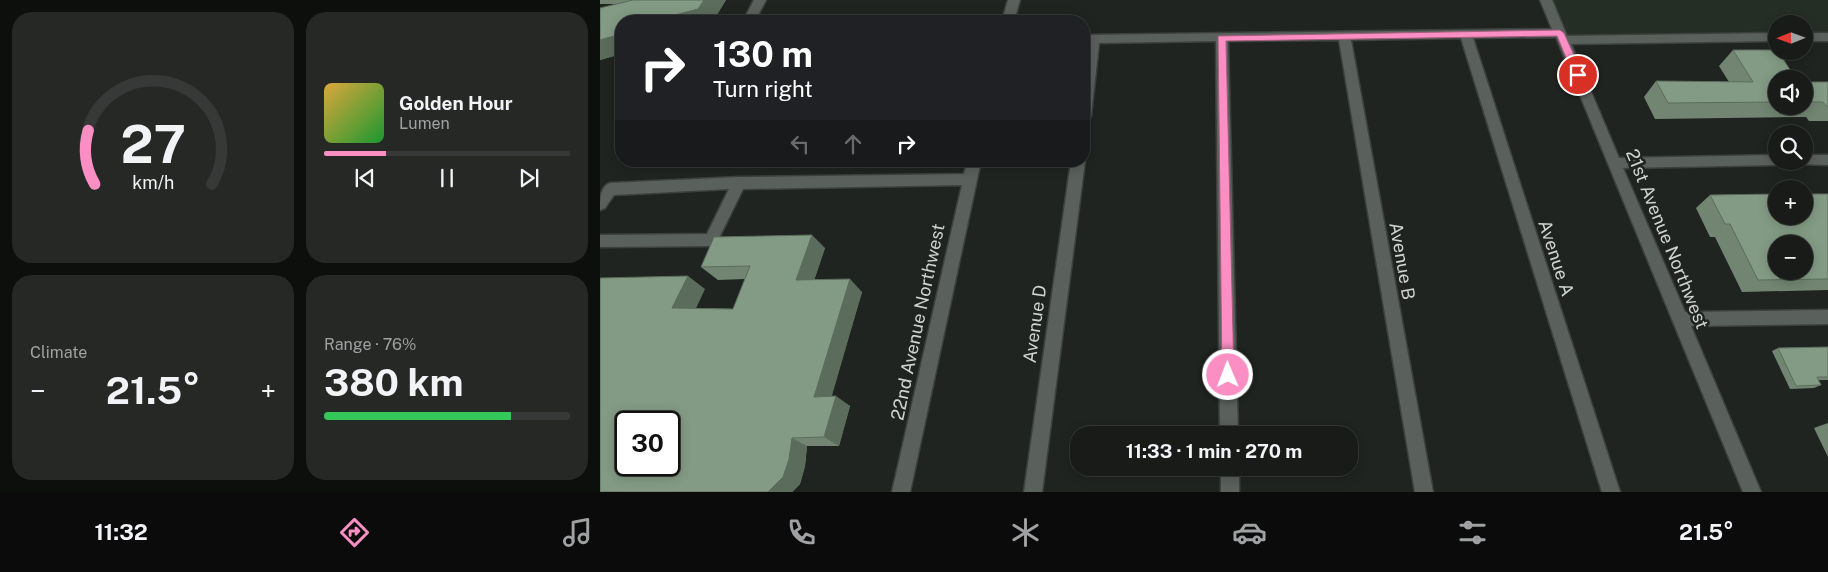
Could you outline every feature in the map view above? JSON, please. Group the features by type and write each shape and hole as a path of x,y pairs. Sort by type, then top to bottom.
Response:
{"street":[{"path":"752,15 760,0"},
{"path":"1010,15 1014,0"},
{"name":"21st Avenue Northwest","path":"1546,0 1752,492"},
{"path":"1090,39 1466,35 1768,38"},
{"name":"Avenue A","path":"1466,35 1610,492"},
{"name":"Avenue B","path":"1344,36 1424,492"},
{"path":"1813,37 1828,37"},
{"path":"1222,38 1229,426"},
{"path":"1615,163 1768,160"},
{"path":"1813,160 1828,160"},
{"name":"22nd Avenue Northwest","path":"901,492 973,167"},
{"name":"Avenue D","path":"1033,492 1077,167"},
{"path":"600,204 610,189 739,183 970,178"},
{"path":"600,242 711,240 739,183"},
{"path":"1680,319 1828,317"},
{"path":"1230,476 1230,492"}],"shaded area":[{"path":"1547,0 1828,0 1828,37 1813,37 1813,15 1768,15 1768,37 1563,40"}],"building":[{"path":"633,0 704,0 698,9 675,15 615,15 615,36 600,40 600,8"},
{"path":"1733,50 1768,50 1768,60 1784,60 1790,70 1768,70 1768,102 1668,103 1656,81 1753,82"},
{"path":"1813,82 1828,82 1828,106 1823,102 1813,102"},
{"path":"1768,194 1768,225 1813,225 1813,194 1828,194 1828,279 1813,279 1813,235 1768,235 1768,280 1758,280 1730,224 1725,224 1710,195"},
{"path":"812,235 796,280 850,279 814,397 836,396 824,437 792,438 789,459 783,477 768,492 600,492 600,278 688,276 672,308 733,309 750,266 701,267 714,237"},
{"path":"1828,347 1828,377 1817,377 1821,385 1796,386 1778,348"}],"route":[{"path":"1228,375 1222,38 1560,33 1578,75"}]}
